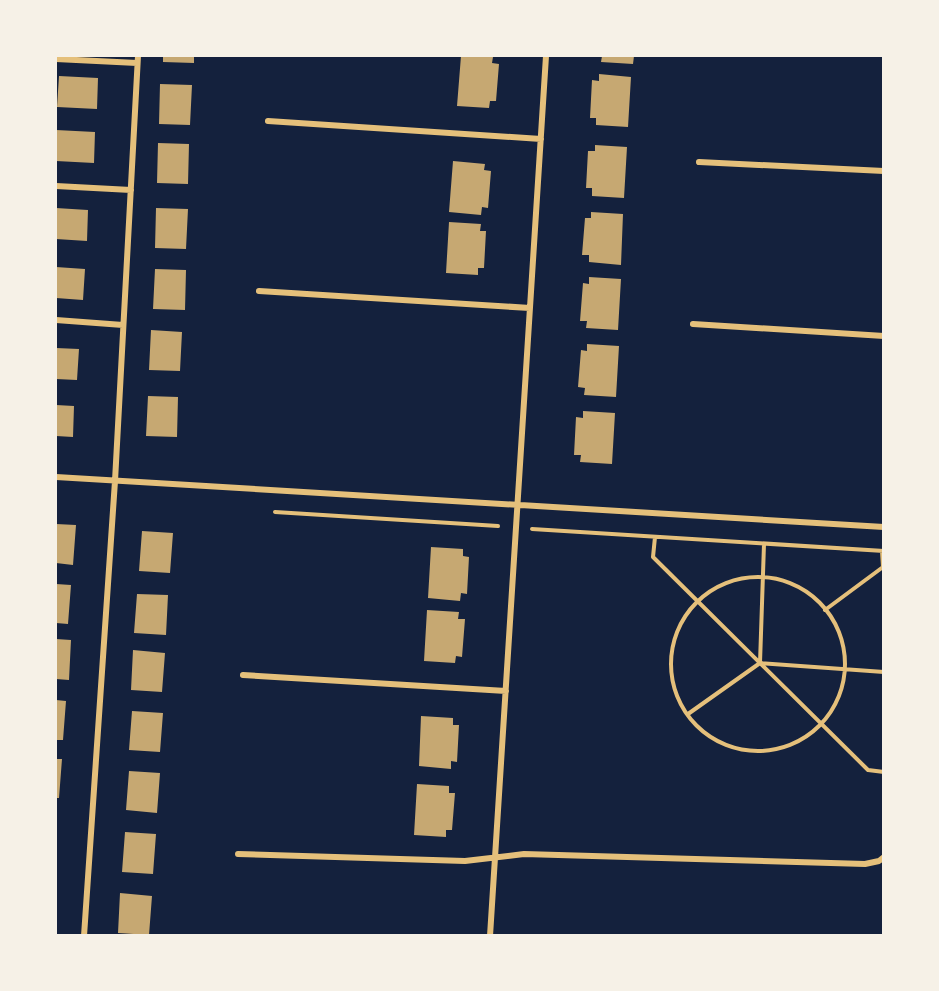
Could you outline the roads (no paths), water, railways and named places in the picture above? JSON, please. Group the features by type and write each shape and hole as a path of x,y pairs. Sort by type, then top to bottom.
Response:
{"street":[{"path":"490,936 546,56"},
{"path":"56,59 137,59 115,481 84,936"},
{"path":"268,121 541,139"},
{"path":"699,162 884,171"},
{"path":"56,186 131,190"},
{"path":"260,291 530,308"},
{"path":"56,320 123,325"},
{"path":"693,324 884,336"},
{"path":"56,477 884,527"},
{"path":"243,675 506,690"},
{"path":"238,854 465,861 524,854 865,864 873,863 884,857"}]}
